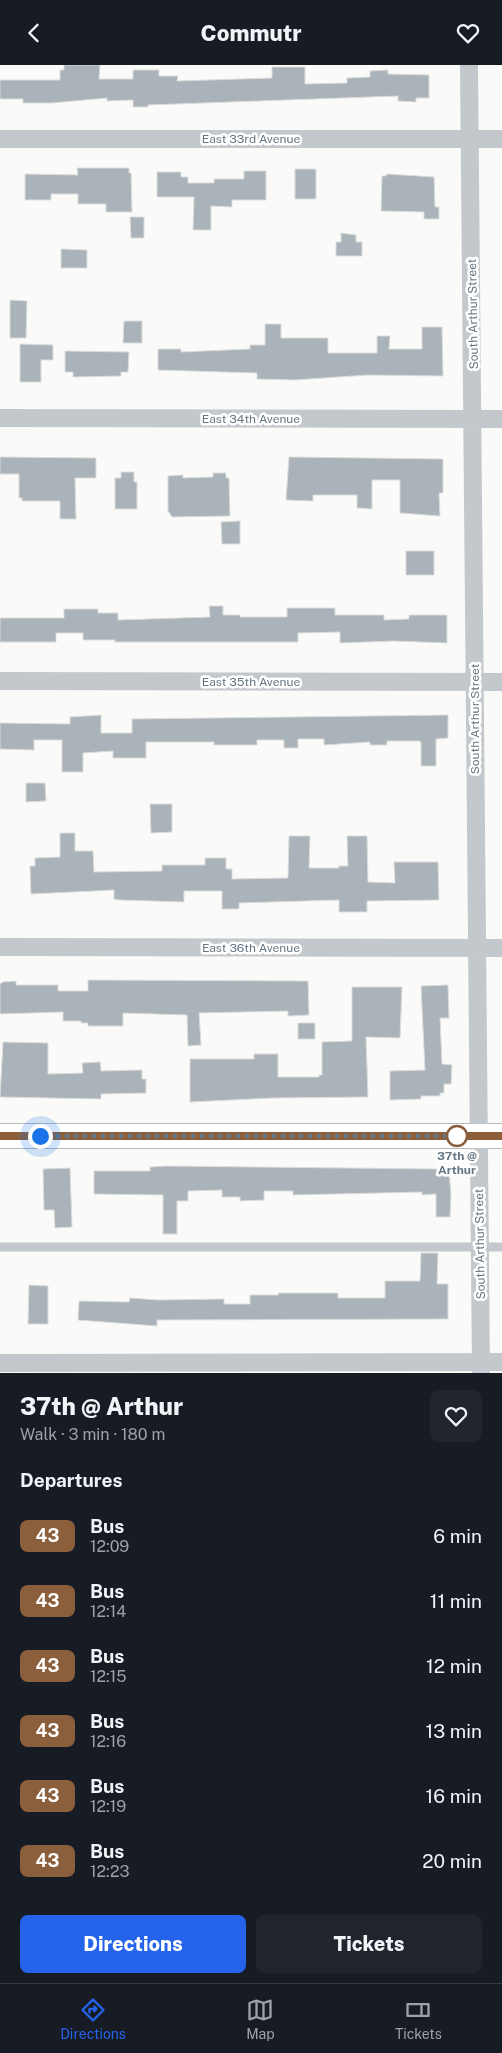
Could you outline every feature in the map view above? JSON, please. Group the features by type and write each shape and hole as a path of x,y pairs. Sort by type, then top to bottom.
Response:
{"street":[{"name":"South Arthur Street","path":"470,65 481,1368"},
{"name":"East 33rd Avenue","path":"0,139 502,139"},
{"name":"East 34th Avenue","path":"0,418 502,419"},
{"name":"East 35th Avenue","path":"0,681 502,682"},
{"name":"East 36th Avenue","path":"0,947 502,948"},
{"path":"0,1136 502,1136"},
{"path":"0,1363 481,1368 502,1362"}],"lane":[{"path":"0,1247 502,1247"}],"building":[{"path":"64,65 100,65 99,79 133,79 133,70 159,70 159,76 178,76 177,81 272,78 272,67 305,67 305,84 347,83 347,78 370,77 370,71 388,70 388,74 429,75 429,98 416,98 416,102 398,101 398,96 148,105 148,107 133,107 133,100 107,101 107,98 52,103 23,103 23,99 0,99 0,80 60,80 60,70 64,70"},
{"path":"77,168 129,168 129,173 131,173 132,212 106,212 106,204 78,204 78,194 51,194 51,200 25,200 25,174 78,175"},
{"path":"295,169 316,169 316,199 295,199"},
{"path":"244,171 266,171 266,200 232,200 232,207 211,206 211,230 193,230 194,197 157,197 157,172 181,172 181,177 188,177 188,183 214,183 214,179 244,179"},
{"path":"387,174 434,177 435,207 439,207 439,219 424,219 424,212 381,211 382,176"},
{"path":"130,217 144,217 144,238 131,238"},
{"path":"341,233 356,235 356,242 362,242 362,256 336,256 336,242 341,242"},
{"path":"61,249 87,250 87,268 61,268"},
{"path":"10,300 27,301 26,338 10,338"},
{"path":"124,321 142,321 142,343 123,343"},
{"path":"265,324 281,324 281,338 328,338 328,353 377,353 377,336 390,336 389,349 422,349 422,327 442,327 443,376 368,375 294,380 257,379 257,373 158,370 158,349 181,349 181,352 250,349 250,345 265,345"},
{"path":"20,344 53,345 53,360 41,360 41,382 20,382"},
{"path":"65,351 129,352 128,372 121,372 121,376 73,377 73,372 65,372"},
{"path":"0,457 96,458 96,478 75,478 76,519 60,519 60,501 22,501 22,498 19,498 19,474 0,474"},
{"path":"289,457 443,459 443,493 439,493 440,516 400,513 400,480 372,480 372,509 357,508 357,495 313,495 313,501 286,500"},
{"path":"121,472 134,472 134,482 137,482 137,509 115,509 115,478 121,478"},
{"path":"213,473 226,473 226,478 229,478 230,516 172,517 168,511 168,476 183,475 183,478 213,477"},
{"path":"240,521 240,544 222,544 221,522"},
{"path":"406,551 434,551 434,575 406,575"},
{"path":"209,606 223,606 223,615 240,615 240,617 287,617 287,608 335,608 335,615 384,615 384,620 409,619 409,615 447,615 447,643 394,641 340,643 340,632 298,633 298,642 115,642 115,640 83,640 83,633 56,633 56,642 0,642 0,618 64,618 64,609 98,609 98,613 118,613 118,620 210,617"},
{"path":"101,715 101,733 132,733 132,719 448,715 448,738 436,739 436,766 421,766 421,742 419,741 387,741 387,745 370,745 370,742 324,745 324,739 298,739 298,748 284,748 284,740 257,740 257,745 214,745 214,742 146,742 146,758 113,758 113,751 83,753 83,772 62,772 62,740 34,740 34,750 0,749 0,723 70,724 70,717"},
{"path":"26,783 45,783 46,801 26,802"},
{"path":"150,804 172,804 172,832 151,833"},
{"path":"60,833 75,833 75,851 93,851 94,872 162,871 162,865 205,865 205,858 226,858 226,869 232,869 232,879 288,878 289,836 310,836 309,868 339,868 339,866 348,866 347,836 367,836 368,882 395,883 394,862 438,862 439,900 367,901 367,912 339,912 339,900 239,903 239,909 222,909 222,891 184,891 184,902 114,899 114,890 31,894 30,866 35,866 35,858 60,857"},
{"path":"88,980 308,981 309,1015 288,1016 288,1011 199,1013 201,1045 188,1046 187,1015 123,1013 123,1026 88,1026 88,1023 81,1023 81,1021 63,1021 63,1012 0,1014 0,984 3,982 16,981 16,985 58,985 58,991 88,991"},
{"path":"448,985 449,1018 440,1018 442,1064 452,1065 451,1084 444,1084 444,1093 440,1093 440,1096 421,1096 421,1099 390,1100 390,1071 425,1070 421,986"},
{"path":"352,987 402,987 400,1038 366,1037 368,1097 273,1098 190,1102 190,1059 254,1059 254,1054 278,1054 278,1077 319,1077 319,1075 322,1075 322,1042 352,1041"},
{"path":"298,1023 315,1023 315,1039 298,1039"},
{"path":"3,1042 48,1043 48,1074 83,1073 82,1063 100,1062 101,1071 142,1070 142,1079 146,1079 146,1093 101,1094 101,1099 0,1097"},
{"path":"150,1167 437,1169 437,1172 449,1172 451,1194 450,1217 436,1217 436,1194 422,1195 422,1192 293,1195 293,1191 264,1191 264,1200 240,1201 240,1197 222,1197 222,1190 188,1191 188,1201 177,1201 177,1234 163,1234 163,1195 94,1194 94,1171 150,1171"},
{"path":"70,1168 72,1227 55,1228 54,1210 44,1210 43,1169"},
{"path":"421,1253 438,1253 437,1284 448,1284 448,1319 157,1320 157,1326 78,1320 79,1301 129,1302 130,1298 158,1300 224,1299 224,1304 250,1304 250,1295 278,1295 279,1293 338,1293 338,1298 385,1298 385,1281 420,1281"},
{"path":"29,1285 48,1286 48,1324 28,1324"}],"bus line":[{"name":"43","path":"0,1136 502,1136"}],"place":[{"name":"37th @ Arthur","path":"457,1136"}],"route":[{"path":"40,1136 459,1136 457,1136"}]}
